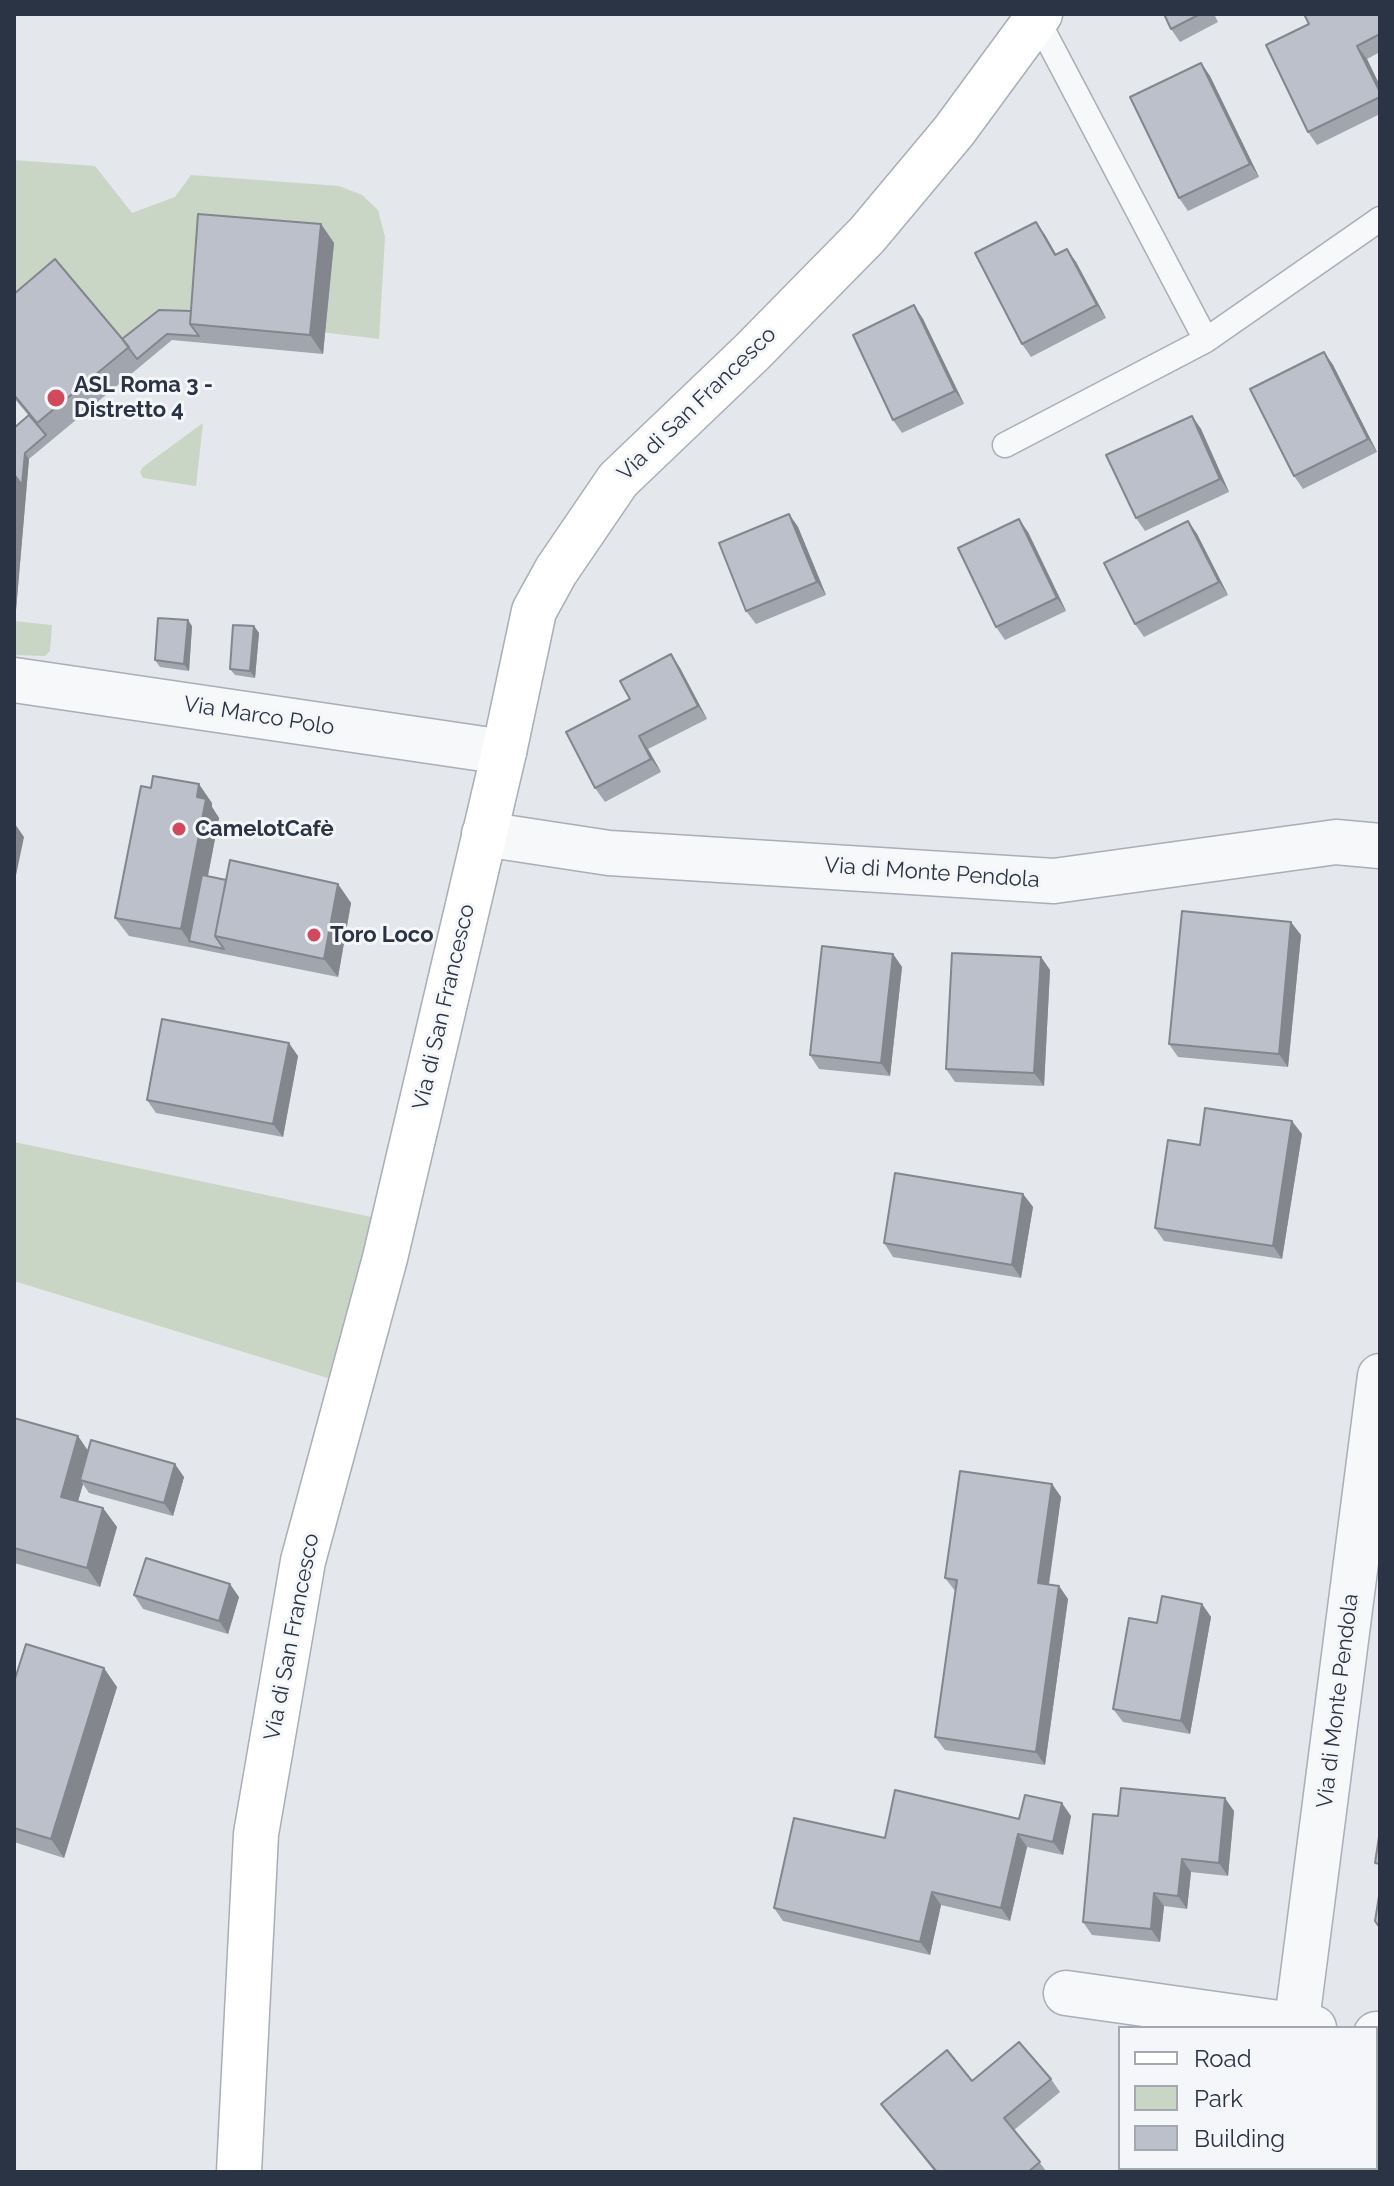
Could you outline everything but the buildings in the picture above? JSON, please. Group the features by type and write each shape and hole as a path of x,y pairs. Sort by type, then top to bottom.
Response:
{"street":[{"name":"Via di San Francesco","path":"239,2172 256,1834 303,1561 385,1258 504,752 534,611 556,571 618,480 752,352 867,235 954,131 1039,16"},
{"name":"Via Marco Polo","path":"14,680 504,752"},
{"name":"Via di Monte Pendola","path":"484,834 609,853 1054,881 1336,842 1380,846"},
{"name":"Via di Monte Pendola","path":"1302,2026 1380,1376"},
{"name":"Via di Monte Pendola","path":"1066,1993 1295,2026"}],"lane":[{"name":"Via di San Francesco","path":"1039,16 1206,340"},
{"path":"1005,445 1206,340 1380,219"}],"green space":[{"path":"14,160 95,166 132,213 175,197 191,175 339,186 362,195 378,210 385,237 379,339 204,318 126,347 14,324"},
{"path":"203,423 196,486 143,478 140,472 143,467"},
{"path":"14,621 52,625 50,651 45,656 14,655"},
{"path":"14,1142 376,1218 331,1379 14,1281"}],"place":[{"name":"ASL Roma 3 - Distretto 4","path":"56,398"},
{"name":"CamelotCafè","path":"179,829"},
{"name":"Toro Loco","path":"314,935"}]}
